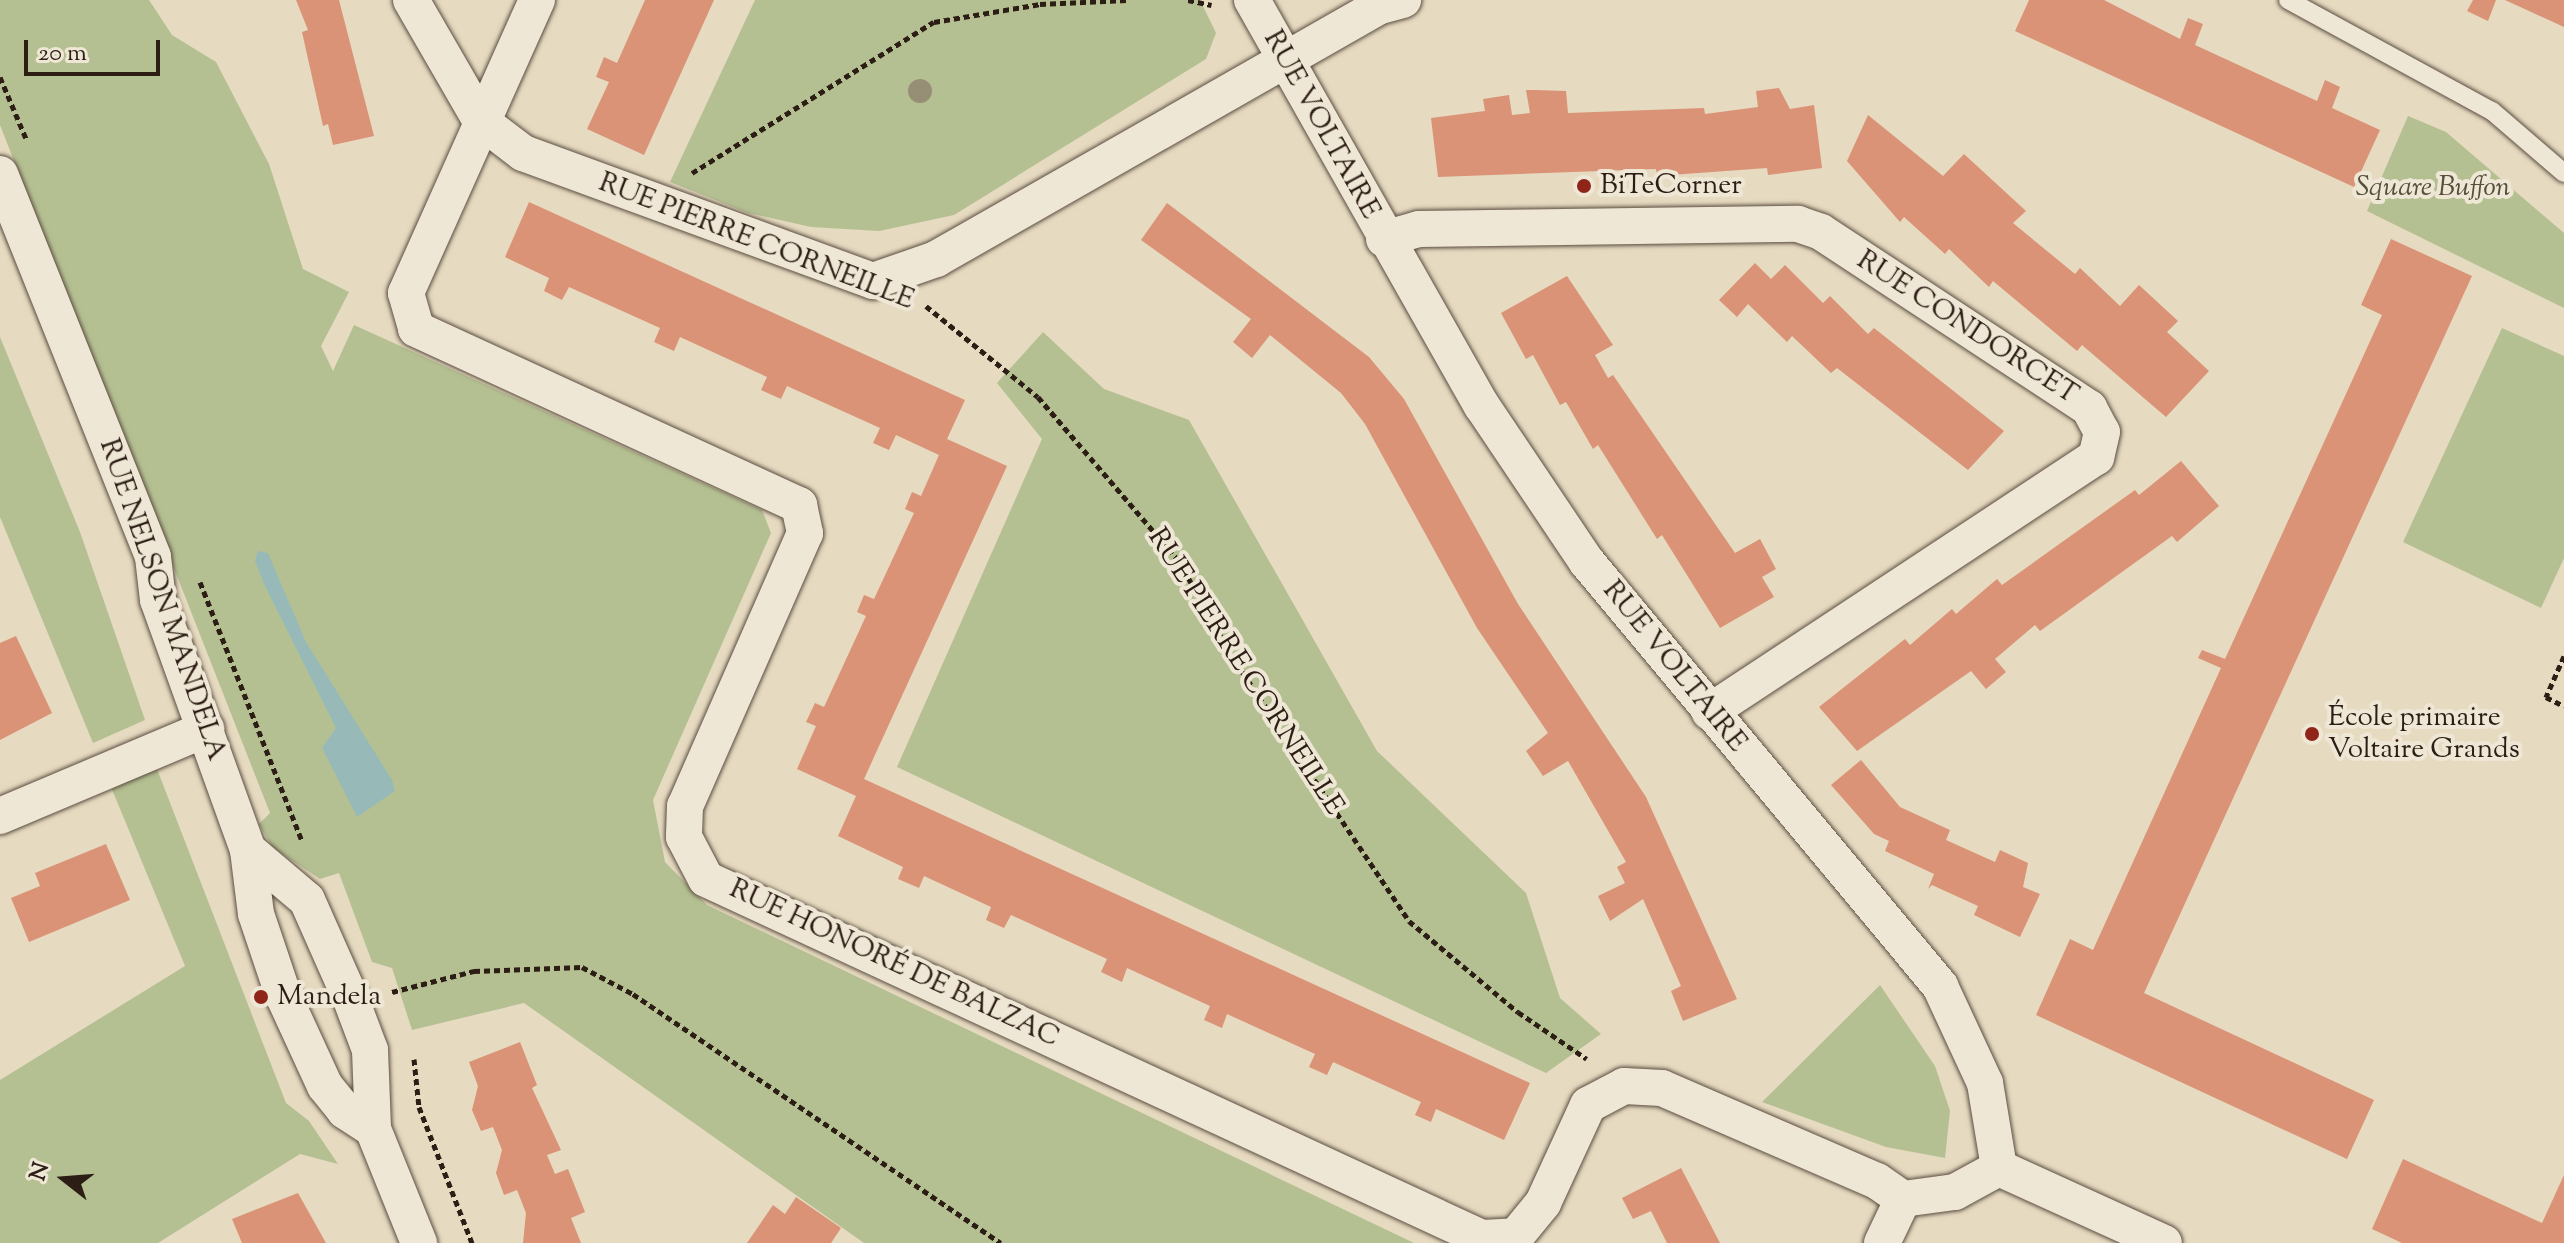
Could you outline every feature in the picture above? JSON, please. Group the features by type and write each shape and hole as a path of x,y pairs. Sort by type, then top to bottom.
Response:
{"street":[{"name":"RUE PIERRE CORNEILLE","path":"411,0 481,121 523,153 655,205 873,281"},
{"path":"481,121 537,0"},
{"name":"RUE VOLTAIRE","path":"1252,0 1384,239 1482,406 1587,562 1940,986 1985,1083 1999,1168"},
{"path":"873,281 936,259 1380,6 1403,0"},
{"name":"RUE HONORÉ DE BALZAC","path":"481,121 406,293 416,329 799,505 805,533 685,806 684,837 706,879 1482,1238 1516,1236 1543,1203 1588,1105 1624,1086"},
{"name":"RUE NELSON MANDELA","path":"0,174 153,557 158,600 248,850 256,914 284,997 325,1086 345,1111 373,1129"},
{"name":"RUE CONDORCET","path":"1384,239 1419,229 1798,224 1821,232 2089,408 2102,432 2096,457 1709,712"},
{"path":"0,816 206,729"},
{"path":"248,850 307,900 370,1050 373,1129 419,1243"},
{"path":"1624,1086 1662,1088 1877,1181 1903,1199 1955,1192 1999,1168 2164,1243"},
{"path":"1882,1243 1903,1199"}],"lane":[{"path":"2288,0 2492,111 2564,173"}],"path":[{"path":"655,205 681,179 934,22 1040,4 1127,0"},
{"path":"0,77 29,148"},
{"name":"RUE PIERRE CORNEILLE","path":"873,281 932,309 971,337 1038,397 1120,487 1179,561 1231,655 1409,921 1518,1012 1624,1086"},
{"path":"193,566 303,844 315,853"},
{"path":"2564,656 2546,697 2564,706"},
{"path":"386,994 474,971 582,967 633,994 1001,1243"},
{"path":"382,984 392,1008"},
{"path":"409,1048 420,1075 419,1107 472,1243"}],"green space":[{"path":"0,0 149,0 172,35 216,62 269,164 303,269 349,292 321,346 333,371 354,325 762,510 771,533 653,800 665,862 707,905 1414,1243 864,1243 524,1003 412,1030 392,968 372,962 339,873 320,879 273,848 259,824 270,813 0,125"},
{"path":"755,0 1200,0 1216,33 1206,59 954,215 879,231 811,227 748,213 670,182"},
{"name":"Square Buffon","path":"2408,116 2446,132 2564,233 2564,308 2367,211"},
{"path":"2502,328 2564,356 2564,558 2541,608 2403,542"},
{"path":"1043,332 1104,389 1189,420 1377,751 1526,893 1560,998 1601,1034 1546,1073 897,767 1042,439 997,383"},
{"path":"0,337 80,532 145,720 93,743 0,517"},
{"path":"157,769 286,1103 309,1121 338,1164 300,1154 158,1243 0,1243 0,1080 185,966 111,787"},
{"path":"1880,985 1935,1066 1950,1111 1945,1158 1886,1147 1762,1102"}],"water":[{"path":"258,551 268,553 306,642 392,780 395,791 357,817 322,748 336,728 264,584 255,561"}],"building":[{"path":"296,0 339,0 374,136 333,145 328,124 323,126 302,32 308,30"},
{"path":"645,0 714,0 644,155 587,129 609,82 596,77 604,57 617,63"},
{"path":"2029,0 2104,0 2180,39 2188,18 2203,24 2195,45 2317,101 2325,80 2340,87 2332,108 2380,130 2354,187 2015,31"},
{"path":"2473,0 2496,0 2488,21 2467,11"},
{"path":"2505,0 2564,0 2564,27"},
{"path":"1779,88 1790,109 1814,105 1822,168 1768,175 1767,168 1657,176 1656,169 1438,177 1431,118 1485,111 1483,99 1509,95 1512,115 1530,113 1526,90 1566,91 1568,113 1704,108 1705,114 1758,107 1756,91"},
{"path":"1868,115 1943,176 1964,154 2026,211 2013,223 2075,274 2080,268 2120,306 2139,285 2178,321 2167,332 2209,371 2166,417 2082,345 2077,351 1993,281 1989,287 1949,249 1945,254 1904,217 1900,222 1847,161"},
{"path":"529,202 965,400 947,439 1007,466 864,779 1530,1083 1504,1140 1436,1109 1431,1122 1415,1115 1421,1102 1333,1062 1327,1075 1309,1067 1315,1054 1227,1014 1222,1028 1204,1020 1210,1006 1127,968 1122,982 1101,972 1107,959 1011,915 1004,928 986,920 991,907 924,876 919,888 898,879 903,867 838,836 856,796 797,769 816,726 806,722 815,703 824,707 866,616 857,612 864,595 874,599 914,513 905,509 912,492 921,496 939,455 896,435 889,450 873,443 880,428 787,386 781,399 761,390 767,377 680,337 674,351 654,342 660,328 569,287 562,300 544,291 549,278 505,257"},
{"path":"1167,203 1369,357 1404,399 1518,604 1646,797 1737,999 1683,1021 1671,991 1681,986 1643,899 1610,921 1598,896 1625,883 1617,867 1626,862 1568,761 1543,776 1526,751 1548,733 1477,628 1365,424 1341,393 1270,335 1252,358 1233,342 1251,319 1141,240"},
{"path":"2391,239 2472,276 2144,993 2374,1100 2347,1159 2036,1015 2070,939 2093,950 2221,668 2198,658 2202,650 2225,659 2382,315 2361,305"},
{"path":"1755,263 1771,279 1785,265 1823,303 1830,296 1868,334 1874,328 2004,431 1968,470 1837,368 1831,373 1792,336 1787,342 1748,304 1737,317 1719,300"},
{"path":"1567,276 1613,345 1595,355 1608,378 1613,375 1735,553 1760,539 1776,569 1762,577 1774,597 1720,628 1662,535 1657,539 1598,445 1593,449 1566,402 1560,405 1533,355 1526,359 1501,313"},
{"path":"2181,461 2219,506 2177,542 2172,536 2040,631 2035,625 1995,659 2006,672 1986,689 1971,671 1857,751 1819,707 1905,639 1910,645 1952,609 1956,614 1997,579 2002,585 2135,490 2139,495"},
{"path":"16,636 52,713 0,740 0,643"},
{"path":"1861,760 1900,807 1950,830 1946,840 1995,862 2000,850 2028,863 2023,887 2040,894 2020,937 1974,915 1978,906 1932,885 1928,889 1934,874 1885,851 1889,841 1874,834 1831,785"},
{"path":"106,844 130,900 29,942 11,898 40,886 35,873"},
{"path":"520,1042 537,1085 532,1088 561,1150 547,1155 555,1174 568,1169 585,1212 571,1218 581,1243 523,1243 526,1213 517,1190 504,1195 496,1173 502,1150 493,1127 481,1131 472,1110 478,1086 469,1062"},
{"path":"2403,1159 2542,1223 2564,1175 2564,1243 2402,1243 2372,1229"},
{"path":"1681,1168 1720,1243 1667,1243 1651,1211 1633,1219 1622,1198"},
{"path":"298,1193 326,1243 242,1243 232,1219"},
{"path":"796,1197 841,1228 831,1243 747,1243 773,1205 785,1214"}],"place":[{"name":"BiTeCorner","path":"1584,186"},
{"name":"École primaire Voltaire Grands","path":"2312,734"},
{"name":"Mandela","path":"261,997"}]}
